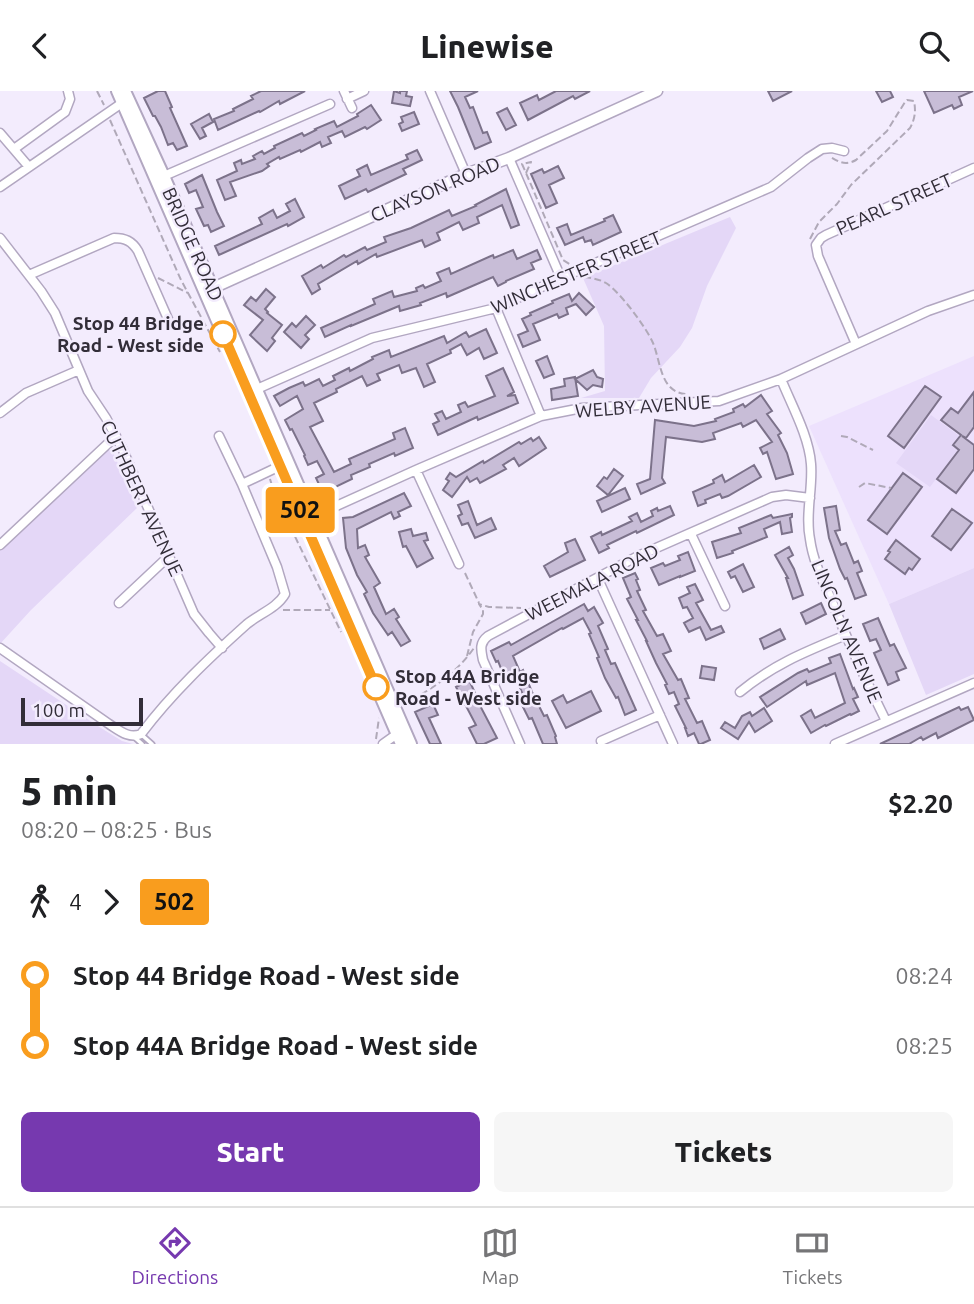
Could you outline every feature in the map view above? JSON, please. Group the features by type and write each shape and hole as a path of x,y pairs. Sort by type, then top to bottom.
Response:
{"main road":[{"name":"BRIDGE ROAD","path":"117,91 125,97 401,736 411,744"},
{"name":"BRIDGE ROAD","path":"253,391 281,466 396,710 401,736"}],"street":[{"path":"14,149 65,112 69,104 68,91"},
{"path":"352,109 345,95 364,91"},
{"path":"430,91 466,174"},
{"name":"CLAYSON ROAD","path":"209,290 657,91"},
{"path":"0,187 107,113 125,97"},
{"path":"160,178 330,104"},
{"path":"0,133 29,167"},
{"name":"WINCHESTER STREET","path":"253,391 372,338 496,308 771,187 822,149 844,151"},
{"path":"509,158 561,278"},
{"name":"PEARL STREET","path":"813,244 826,235 974,168"},
{"name":"CUTHBERT AVENUE","path":"0,238 55,313 88,391 116,436 194,614 222,648"},
{"path":"29,275 114,238 127,239 138,251 168,319"},
{"path":"813,244 856,344"},
{"name":"WELBY AVENUE","path":"308,519 541,416 582,408 719,401 780,379 928,311 974,295"},
{"path":"496,308 541,416"},
{"path":"0,413 26,393 79,370"},
{"name":"LINCOLN AVENUE","path":"780,379 809,449 811,480 808,520 815,562 886,722"},
{"path":"0,545 116,436"},
{"path":"0,648 109,725 137,735 175,693 222,648 250,623 279,603 285,594 280,576 219,436"},
{"path":"242,484 281,466"},
{"path":"416,470 458,564"},
{"name":"WEEMALA ROAD","path":"481,644 488,636 638,556 772,497 786,495 810,498"},
{"path":"691,534 725,605"},
{"path":"119,603 169,557"},
{"path":"598,579 673,744"},
{"path":"740,692 782,662 846,635"},
{"path":"481,644 484,660 520,744"},
{"path":"835,744 974,683"},
{"path":"601,741 660,715"},
{"path":"383,744 401,736"}],"lane":[{"path":"137,735 142,744"},
{"path":"137,735 152,744"}],"path":[{"path":"97,91 188,293 219,352"},
{"path":"813,244 814,229 819,222 845,192 910,128 915,117 914,101 905,102 887,131 856,160 844,164 826,155"},
{"path":"526,173 563,260 570,266"},
{"path":"588,275 583,277 603,281 619,296 646,330 664,378 680,394 690,394"},
{"path":"154,276 188,293"},
{"path":"841,436 873,450"},
{"path":"268,472 275,495 342,635"},
{"path":"859,487 865,483 891,488"},
{"path":"465,573 483,610 473,632 467,657"},
{"path":"479,604 524,609"},
{"path":"278,611 331,610"},
{"path":"396,710 442,682 467,657 476,643 481,644"},
{"path":"376,744 379,719"}],"shaded area":[{"path":"730,217 736,228 707,286 692,328 680,347 651,378 639,398 581,398 605,391 604,326 583,278"},
{"path":"974,356 974,568 889,604 809,426"},
{"path":"931,415 965,440 930,487 896,463"},
{"path":"109,443 137,508 31,610 0,644 0,546"},
{"path":"974,568 974,674 926,695 889,604"},
{"path":"0,661 101,728 122,741 133,744 0,744"}],"building":[{"path":"158,91 165,91 187,146 177,150 173,143 168,145 144,98"},
{"path":"261,91 305,91 218,130 214,119 234,111 233,109 253,99 251,96"},
{"path":"394,91 407,91 406,96 412,97 410,106 392,103"},
{"path":"450,91 478,91 465,97 470,108 473,107 483,133 487,132 491,142 475,149"},
{"path":"556,91 590,91 575,99 573,96 528,120 520,103 537,95 539,100"},
{"path":"768,91 792,91 773,101"},
{"path":"876,91 890,91 893,97 882,102"},
{"path":"924,91 973,91 959,97 962,105 954,109 952,105 934,113"},
{"path":"371,105 381,120 367,129 365,127 345,137 342,131 328,137 331,143 322,147 320,142 301,152 300,150 280,159 279,157 267,164 269,166 262,171 230,182 236,196 225,200 217,180 237,171 234,163 241,160 242,164 255,159 253,156 262,151 264,154 275,148 274,146 302,133 304,136 334,121 337,127 358,116 357,114"},
{"path":"507,108 516,125 506,130 497,113"},
{"path":"414,112 419,124 402,131 399,124 403,122 401,117"},
{"path":"209,114 213,122 202,128 206,136 200,139 191,124"},
{"path":"417,150 422,160 403,169 406,174 368,192 366,189 345,199 339,186 360,176 357,170 367,165 371,175 408,159 406,155"},
{"path":"558,166 564,178 549,185 557,203 546,208 531,174 542,169 544,173"},
{"path":"202,175 224,226 211,232 208,225 204,226 196,209 203,207 196,190 189,193 185,184"},
{"path":"506,189 519,225 511,228 502,205 477,217 479,223 463,230 459,222 437,233 440,240 425,247 422,240 377,257 376,254 358,264 357,261 318,284 320,289 312,294 302,276 321,265 323,268 344,255 346,257 365,247 367,250 386,242 384,237 449,210 452,216 476,206"},
{"path":"295,199 304,217 219,255 215,246 262,224 259,218 273,210 277,218 290,211 286,204"},
{"path":"613,215 621,232 593,245 591,240 585,242 583,237 565,245 557,228 567,224 571,235"},
{"path":"513,250 517,259 537,250 541,259 531,263 534,269 498,286 493,277 447,297 446,293 400,311 399,306 325,337 321,328 375,304 373,299 392,291 394,297 417,291 416,288 423,285 425,288 441,281 437,273 449,268 451,274 493,255 494,258"},
{"path":"266,289 275,297 265,309 282,325 272,338 275,341 267,351 250,335 263,320 244,305 251,297 256,301"},
{"path":"579,293 594,307 586,315 576,304 566,308 568,314 559,318 557,314 533,324 540,340 523,347 518,335 528,331 522,319 569,294 572,301"},
{"path":"306,316 315,325 305,335 309,339 301,348 284,332 292,323 296,327"},
{"path":"486,329 497,353 484,359 479,348 467,355 461,344 450,350 451,353 427,364 435,382 424,387 416,368 402,373 399,365 377,374 380,380 367,386 362,376 314,403 323,421 310,427 334,472 351,464 349,459 395,439 393,433 405,428 413,448 369,464 370,467 351,475 352,479 323,493 316,478 324,474 317,461 308,465 292,429 290,430 285,420 303,409 297,396 280,406 274,396 303,382 305,386 319,379 323,386 335,380 333,376 349,368 350,371 389,350 391,357 444,336 447,343 466,332 469,337"},
{"path":"547,356 554,374 544,378 536,361"},
{"path":"503,368 514,392 507,396 515,395 518,403 478,420 477,417 438,435 433,424 439,421 435,414 442,411 446,419 461,412 458,405 465,402 468,407 495,396 486,376"},
{"path":"593,370 597,377 603,379 602,387 593,385 587,390 575,379"},
{"path":"575,377 578,396 552,400 551,389 565,386 564,379"},
{"path":"925,386 941,397 904,448 888,436"},
{"path":"974,392 974,427 966,438 962,436 974,445 974,469 956,493 937,479 959,450 953,445 961,435 941,420 951,408 958,413"},
{"path":"761,395 772,411 767,414 781,433 778,435 793,474 776,479 767,452 763,454 760,448 772,442 756,420 743,427 741,423 713,433 715,439 702,442 666,437 662,478 665,483 641,494 637,484 650,479 655,420 694,426 716,421 715,419 734,412 733,409 743,404 745,407"},
{"path":"539,437 546,448 519,466 514,458 503,465 506,469 480,483 477,478 470,482 467,477 452,497 443,490 449,481 446,479 450,473 456,477 519,442 521,444 531,438 533,441"},
{"path":"754,465 761,477 728,496 722,498 720,494 698,506 693,492 714,483 713,480 722,475 725,482"},
{"path":"614,469 623,476 608,495 597,486 604,477 607,479"},
{"path":"903,473 922,487 887,534 868,520"},
{"path":"625,488 630,499 602,512 597,501"},
{"path":"404,493 411,506 398,512 400,516 394,519 391,512 357,529 358,548 365,545 369,555 365,557 380,583 374,587 386,614 394,609 399,617 396,619 410,641 401,646 392,632 388,635 364,594 367,592 346,548 343,518 353,517"},
{"path":"468,501 477,525 491,518 496,529 475,538 468,523 462,525 458,516 462,514 458,505"},
{"path":"670,506 674,515 607,545 609,548 599,553 591,537 601,532 602,535 632,521 629,517 637,513 641,522 653,516 651,511"},
{"path":"836,506 840,530 835,531 841,545 846,543 854,563 858,561 862,571 857,573 866,595 855,599 829,538 824,508"},
{"path":"952,509 972,523 951,550 932,536"},
{"path":"792,514 792,532 782,534 780,522 764,529 767,537 717,558 712,542 741,533 739,528 771,515 773,518"},
{"path":"411,529 413,536 426,533 428,540 424,541 433,558 417,567 406,546 403,547 399,532"},
{"path":"575,539 585,560 550,577 544,566 568,552 565,543"},
{"path":"896,540 920,559 912,570 909,568 905,574 885,559"},
{"path":"789,547 793,555 788,558 803,595 793,599 788,578 775,555"},
{"path":"688,552 695,571 659,585 651,568 680,560 678,556"},
{"path":"743,564 754,587 743,592 735,576 731,578 728,572"},
{"path":"635,573 640,590 637,591 646,610 643,611 657,636 663,634 671,651 663,654 678,680 681,679 689,698 685,699 697,723 702,721 710,740 701,744 694,733 688,736 675,706 679,704 674,692 669,694 665,685 667,684 627,599 631,597 623,578"},
{"path":"695,584 703,600 696,603 711,630 721,626 724,632 706,640 700,627 689,632 684,623 693,618 687,607 683,608 679,598 690,593 687,587"},
{"path":"821,603 826,614 806,624 801,613"},
{"path":"584,604 588,611 594,607 603,623 598,626 608,649 605,650 611,664 615,663 636,710 625,715 618,697 616,698 605,678 589,634 591,633 583,618 513,656 520,672 523,670 556,736 557,744 543,744 532,718 529,719 519,699 524,697 517,681 513,683 508,674 504,676 491,651 509,642 511,645"},
{"path":"878,618 890,646 894,644 906,668 896,672 899,680 888,685 874,653 881,650 876,639 870,641 863,624"},
{"path":"780,629 785,639 764,649 760,639"},
{"path":"840,654 858,697 853,699 859,711 811,733 801,716 811,710 815,718 845,703 835,673 807,685 806,681 767,707 760,697 798,673 807,669 809,672 831,663 829,658"},
{"path":"702,666 716,668 714,680 700,678"},
{"path":"469,680 497,738 484,744 477,744 469,728 476,725 456,687"},
{"path":"591,691 601,711 566,728 552,701 563,695 567,703"},
{"path":"433,704 438,715 429,718 441,744 430,744 415,712"},
{"path":"959,707 961,710 968,707 974,720 938,738 936,733 909,744 880,744"},
{"path":"764,708 772,721 755,732 749,722 738,739 721,728 725,722 735,728 742,716 750,712 752,716"}],"bus line":[{"name":"502","path":"223,334 376,687"}],"place":[{"name":"Stop 44 Bridge Road - West side","path":"223,334"},
{"name":"Stop 44A Bridge Road - West side","path":"376,687"}]}
